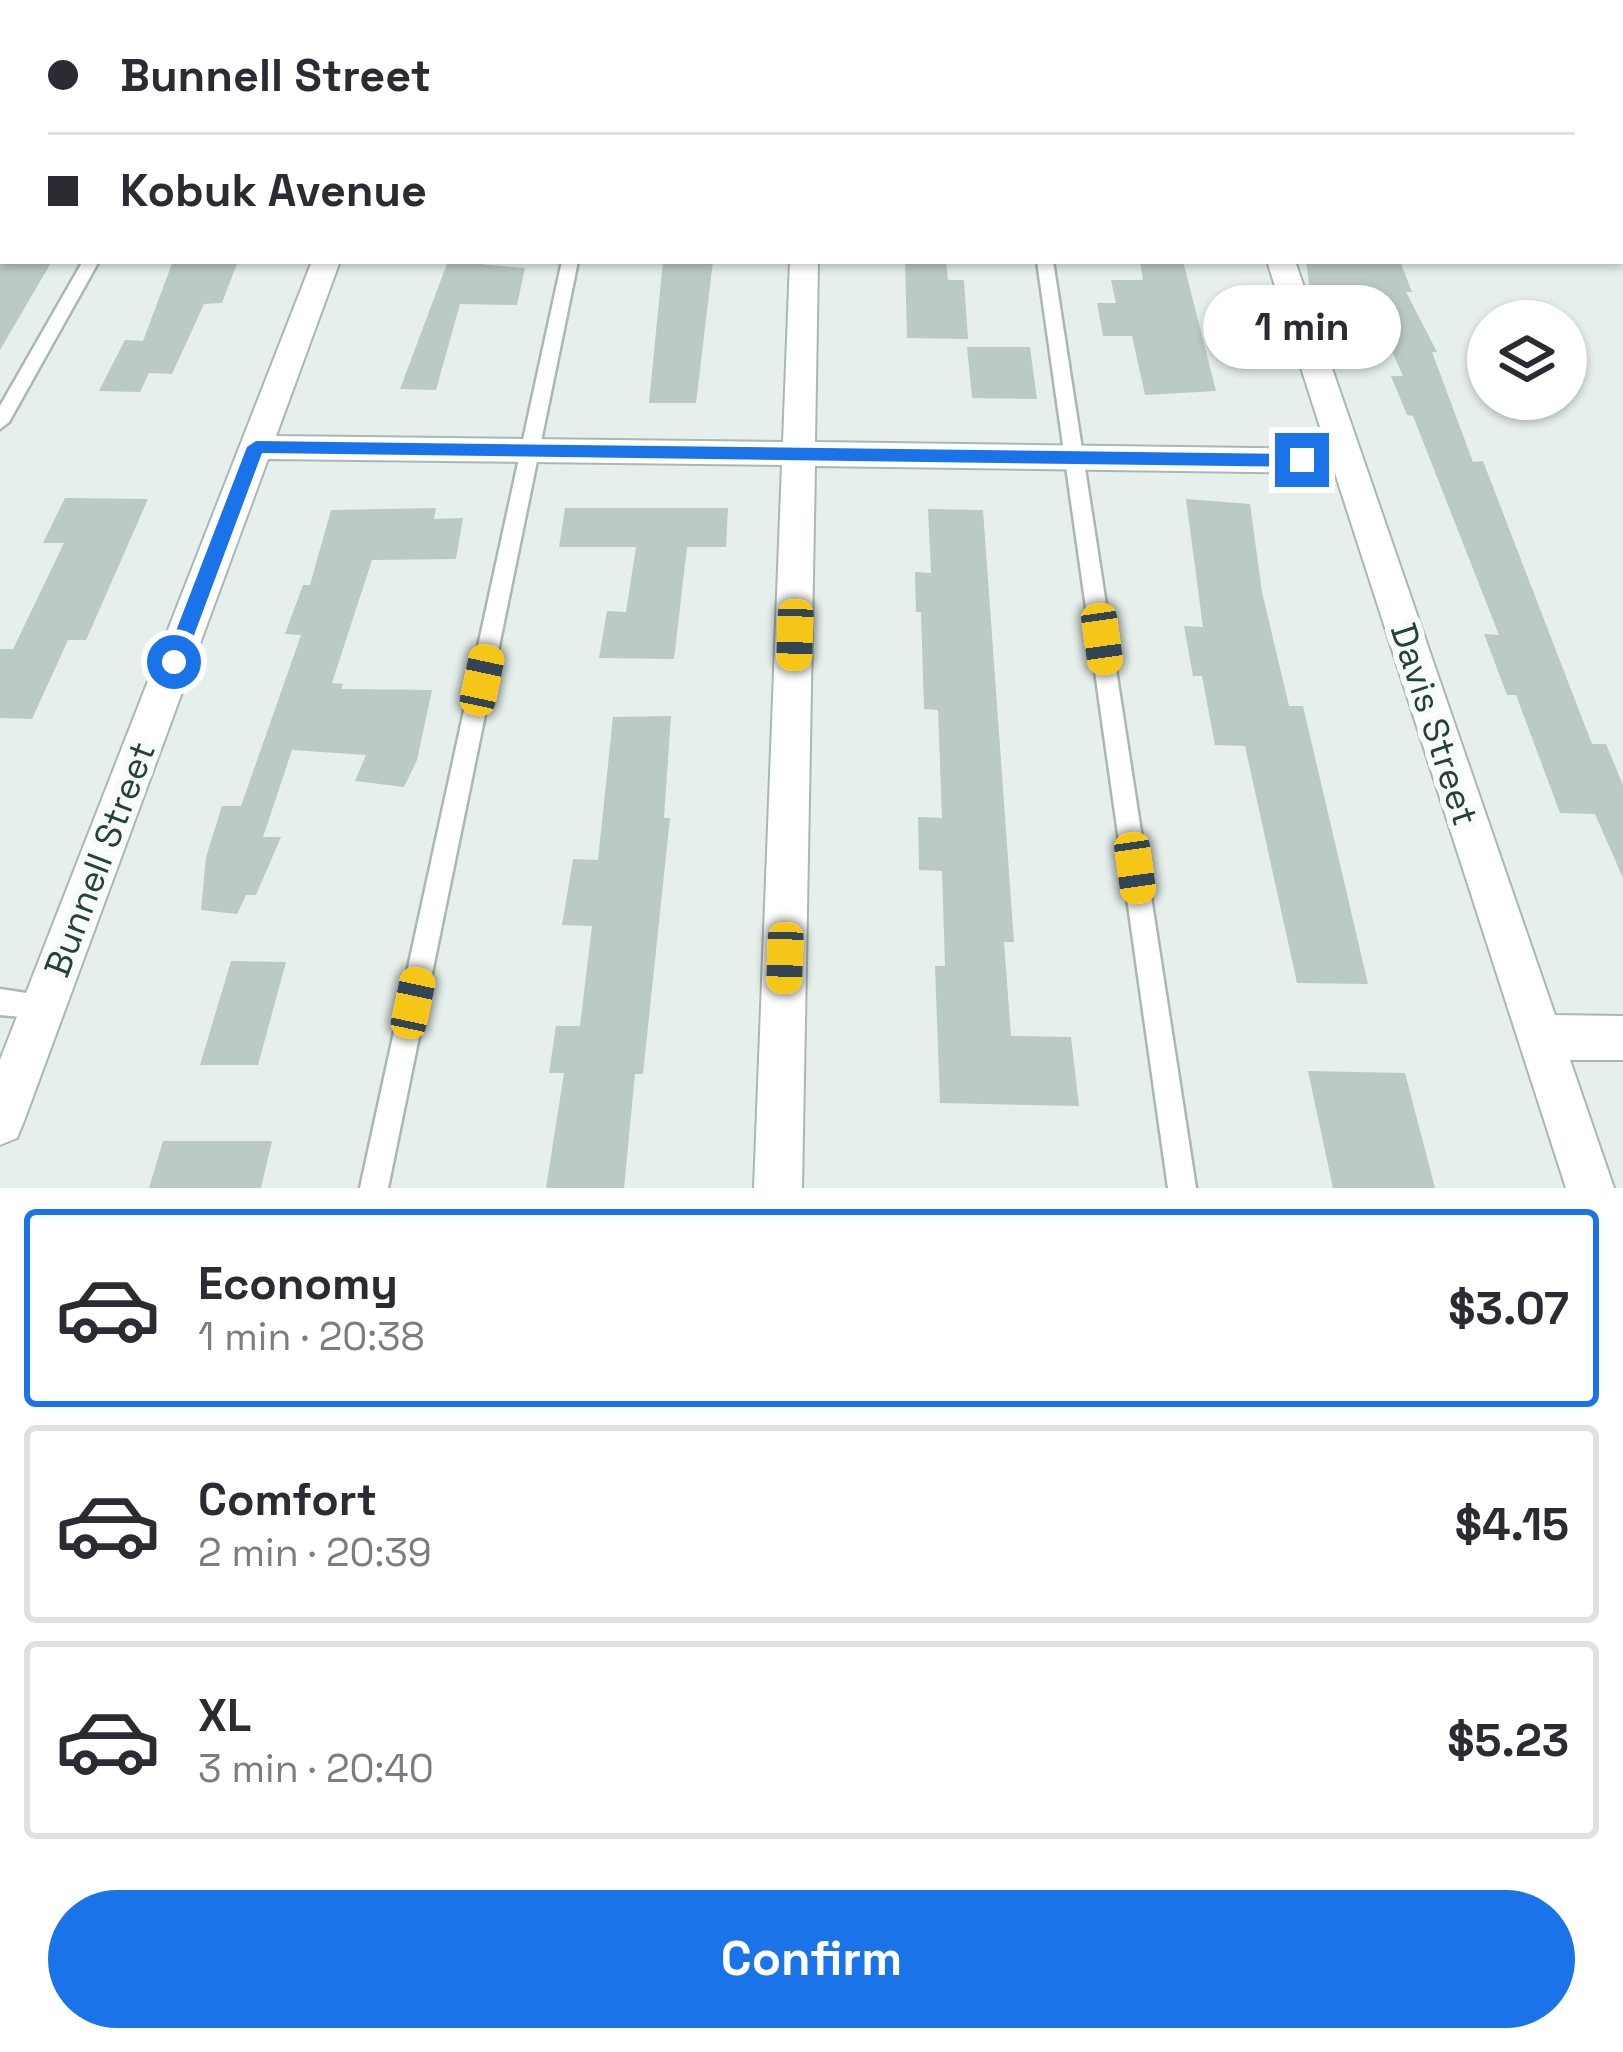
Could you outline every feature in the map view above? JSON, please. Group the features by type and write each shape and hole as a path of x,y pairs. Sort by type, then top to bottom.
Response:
{"street":[{"name":"Bunnell Street","path":"0,1121 325,264"},
{"path":"778,1188 804,264"},
{"name":"Davis Street","path":"1282,264 1590,1188"},
{"path":"256,447 1348,461"},
{"path":"1539,1037 1623,1038"}],"lane":[{"path":"0,422 89,264"},
{"path":"374,1188 569,264"},
{"path":"1045,264 1182,1188"},
{"path":"0,1002 44,1006"}],"building":[{"path":"0,264 50,264 0,350"},
{"path":"172,264 237,264 222,303 204,304 172,374 149,373 140,392 99,391 125,340 143,341"},
{"path":"447,264 525,268 517,305 460,304 436,390 400,389"},
{"path":"663,264 713,264 696,403 649,403"},
{"path":"905,264 946,264 948,280 964,280 968,339 907,338"},
{"path":"1140,264 1184,264 1216,391 1145,395 1132,336 1103,336 1097,303 1116,303 1111,280 1143,280"},
{"path":"1306,264 1401,264 1412,292 1406,292 1437,352 1432,352 1473,462 1483,461 1592,744 1606,744 1623,785 1623,878 1595,814 1560,813 1516,695 1507,695 1484,634 1499,635 1413,416 1407,415 1391,376 1403,376 1365,291 1310,291"},
{"path":"967,347 1030,347 1037,399 972,398"},
{"path":"65,498 148,499 86,640 68,640 32,719 0,718 0,649 13,649 64,543 43,543"},
{"path":"1186,499 1250,504 1262,592 1289,706 1303,706 1368,984 1297,983 1245,746 1215,745 1202,676 1193,676 1184,626 1203,627"},
{"path":"436,508 434,519 463,518 456,559 372,560 332,683 343,684 341,689 432,690 417,760 404,787 355,781 366,755 292,750 263,837 281,837 256,895 246,895 237,914 201,910 206,857 222,806 241,806 301,635 285,634 303,585 310,585 331,510"},
{"path":"565,508 728,508 726,547 687,547 674,659 599,658 607,611 626,612 636,547 559,547"},
{"path":"928,509 983,510 1014,942 1004,942 1011,1036 1071,1037 1079,1106 940,1103 935,966 945,966 942,871 919,870 918,817 942,818 938,710 924,709 921,612 916,612 915,572 931,573"},
{"path":"671,716 664,818 670,818 643,1074 635,1074 624,1188 546,1188 564,1073 549,1073 556,1026 580,1026 592,926 562,925 573,859 598,860 613,717"},
{"path":"231,961 286,962 258,1065 200,1065"},
{"path":"1308,1071 1405,1073 1435,1188 1333,1188"},
{"path":"163,1141 272,1141 261,1188 149,1188"}],"route":[{"path":"174,662 256,447 1302,460"}]}
